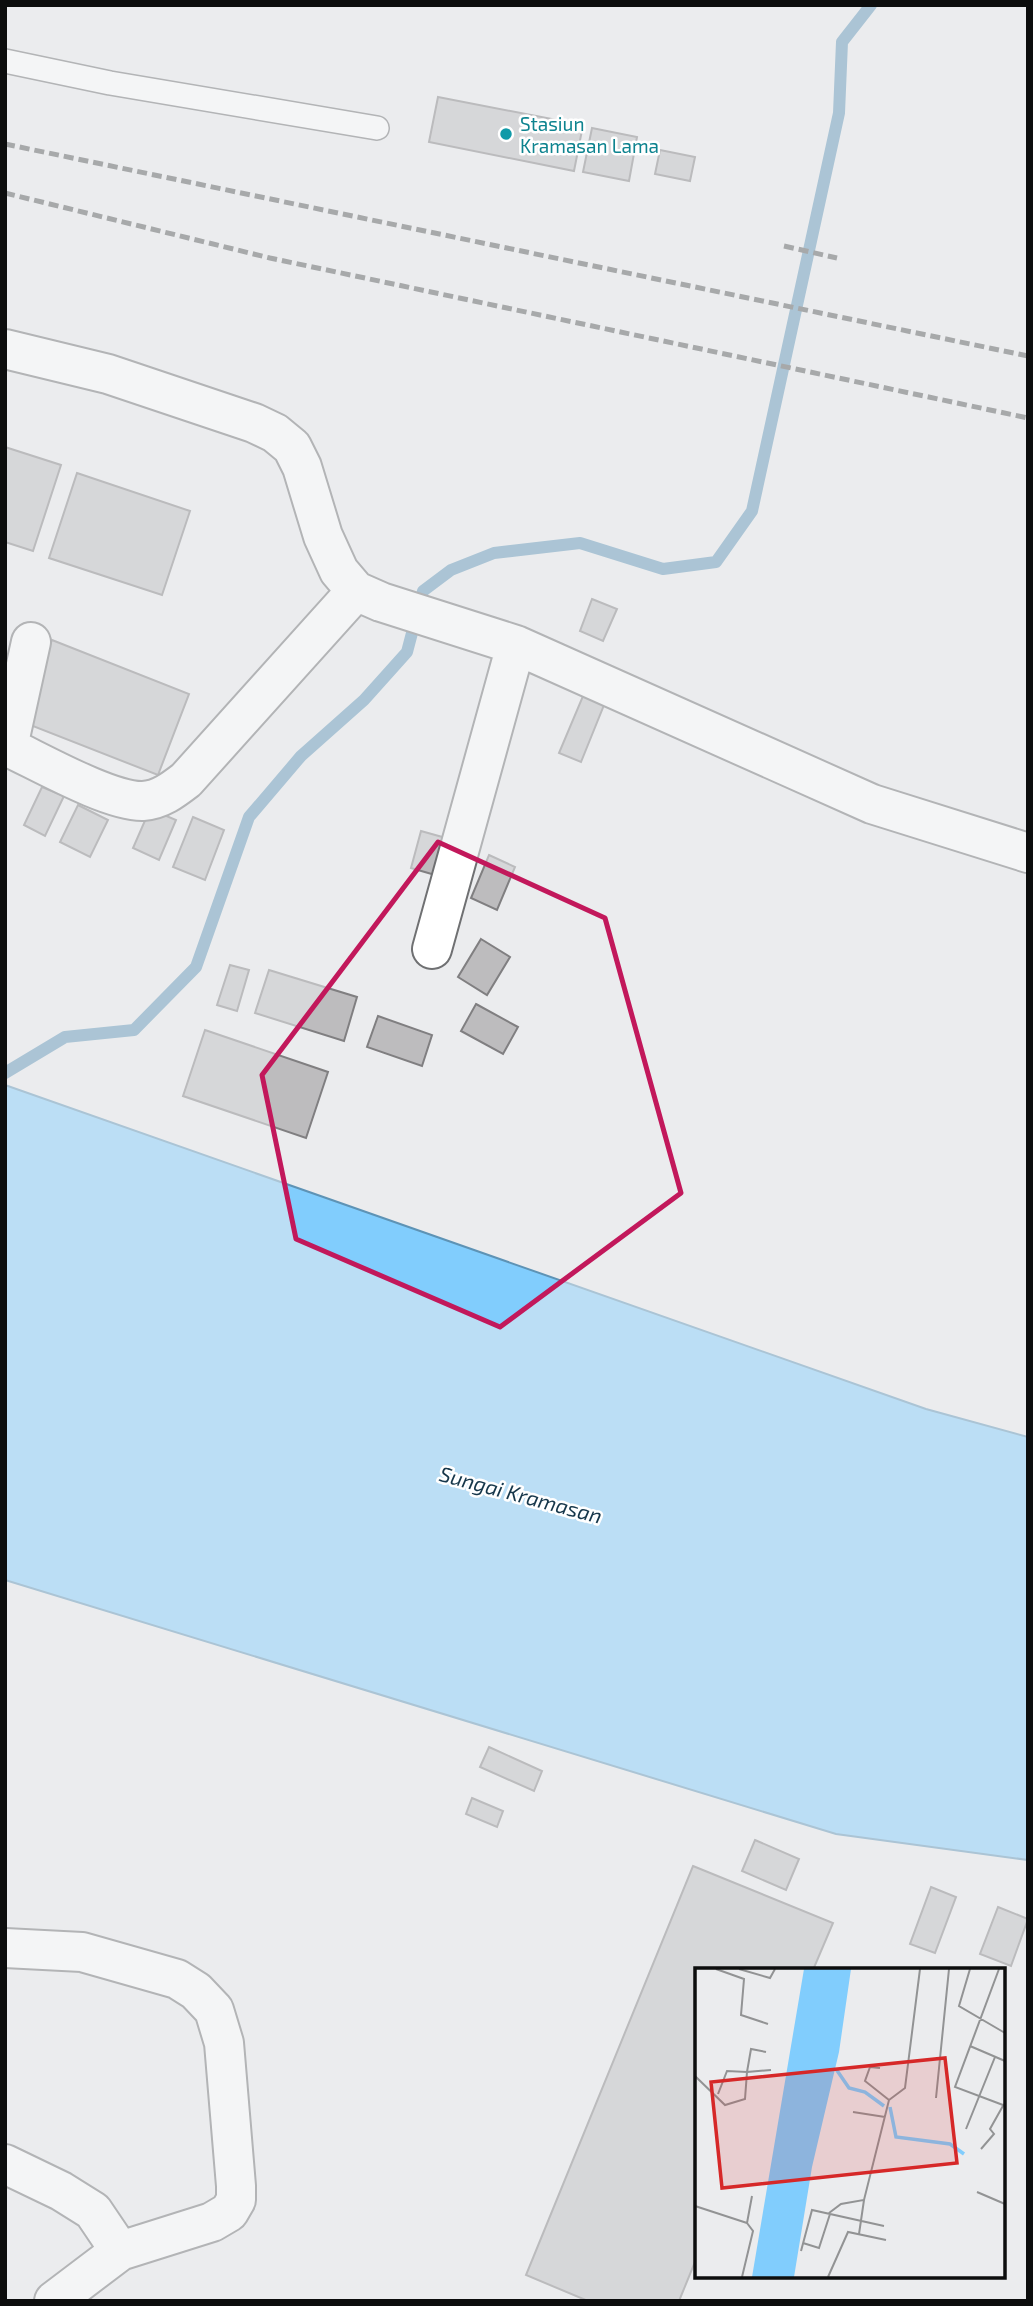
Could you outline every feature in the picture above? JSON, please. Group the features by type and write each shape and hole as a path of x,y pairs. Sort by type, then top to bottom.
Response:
{"street":[{"path":"5,349 108,374 254,423 275,433 292,447 302,467 328,548 339,571 356,590 391,605 516,645 872,804 1028,853"},
{"path":"32,642 6,750 121,799 145,801 168,794 186,780 356,590"},
{"path":"432,950 516,645"},
{"path":"5,1948 82,1952 177,1979 196,1991 214,2010 224,2043 236,2200 229,2212 212,2222 120,2251 54,2301"},
{"path":"5,2164 61,2191 93,2211 120,2251"}],"lane":[{"path":"5,61 110,83 377,128"}],"highlighted area":[{"path":"438,842 605,918 681,1193 500,1327 296,1239 262,1075"}],"water":[{"name":"Sungai Kramasan","path":"5,1085 926,1409 1028,1437 1028,1860 836,1834 5,1580"}],"building":[{"name":"Stasiun Kramasan Lama","path":"438,97 583,125 574,171 429,142"},
{"path":"592,128 637,137 629,181 583,172"},
{"path":"660,150 695,157 690,181 655,174"},
{"path":"5,447 61,465 33,551 5,542"},
{"path":"77,473 190,511 162,595 49,558"},
{"path":"592,599 617,609 603,641 580,631"},
{"path":"52,640 189,694 158,775 20,721"},
{"path":"583,696 604,705 581,762 559,753"},
{"path":"42,787 64,796 45,836 24,825"},
{"path":"78,805 108,820 90,857 60,842"},
{"path":"150,809 176,820 159,860 133,848"},
{"path":"193,817 224,830 205,880 173,867"},
{"path":"421,831 453,840 442,877 411,868"},
{"path":"489,855 515,867 497,910 471,898"},
{"path":"481,939 510,957 487,995 458,977"},
{"path":"230,965 249,970 237,1011 217,1005"},
{"path":"269,970 357,997 344,1041 255,1013"},
{"path":"476,1004 518,1027 503,1054 461,1031"},
{"path":"378,1016 432,1035 422,1066 367,1047"},
{"path":"205,1030 328,1072 306,1138 183,1096"},
{"path":"489,1747 542,1771 534,1791 480,1767"},
{"path":"472,1798 503,1811 497,1827 466,1814"},
{"path":"755,1840 799,1859 786,1890 742,1871"},
{"path":"693,1866 833,1923 814,1968 695,1968 695,2262 679,2301 588,2301 526,2275"},
{"path":"931,1887 956,1897 935,1953 910,1944"},
{"path":"998,1907 1028,1919 1011,1966 980,1954"}],"waterway":[{"path":"5,1073 65,1037 134,1030 196,967 249,817 301,756 364,700 407,652 423,591 451,570 494,553 580,543 663,569 716,562 752,511 839,113 842,42 871,5"}],"railway":[{"path":"5,144 1028,356"},
{"path":"5,193 270,258 1028,418"},
{"path":"784,246 837,258"}],"place":[{"name":"Stasiun Kramasan Lama","path":"506,134"}]}
